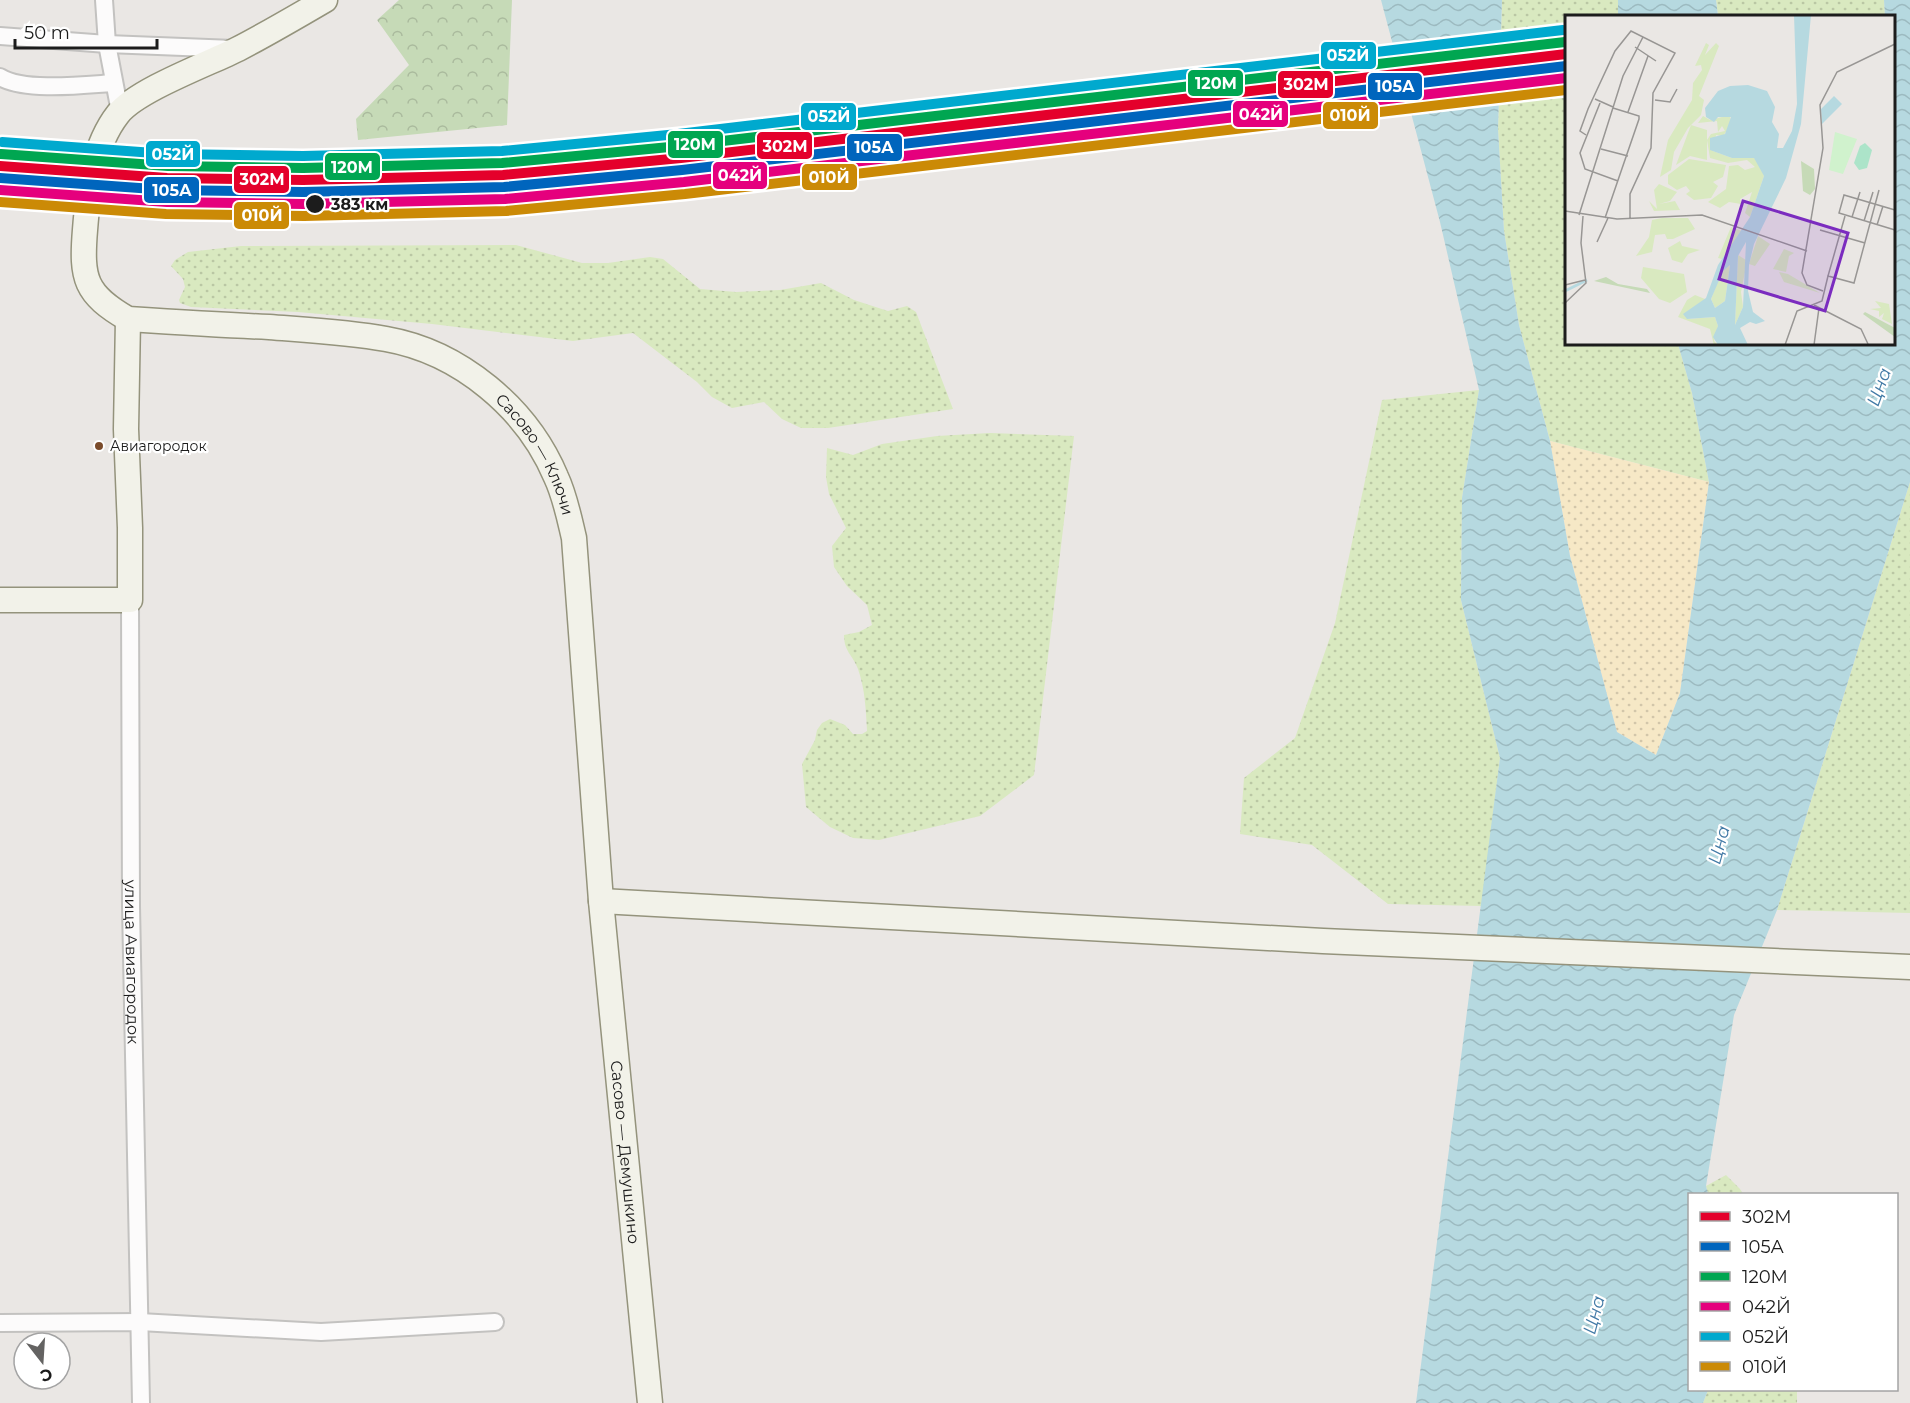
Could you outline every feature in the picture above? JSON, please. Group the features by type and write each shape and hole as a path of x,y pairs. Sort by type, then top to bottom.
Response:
{"street":[{"path":"104,0 107,44 120,112"},
{"path":"128,319 102,303 91,290 84,272 86,219 93,173 102,140 120,112 153,89 237,49 325,0"},
{"path":"0,36 107,44 237,49"},
{"path":"0,77 8,82 57,87 113,83"},
{"name":"улица Авиагородок","path":"128,319 126,429 130,528 131,906 141,1403"},
{"name":"Сасово — Ключи","path":"128,319 319,330 388,339 423,349 477,378 498,395 521,420 545,453 556,476 574,538 601,901"},
{"path":"0,600 130,600"},
{"path":"601,901 1323,941 1910,967"},
{"name":"Сасово — Демушкино","path":"601,901 650,1403"},
{"path":"0,1323 140,1322 321,1332 495,1322"}],"green space":[{"path":"399,0 512,0 507,125 358,140 356,119 409,65 377,20"},
{"path":"1502,0 1618,0 1618,15 1565,15 1565,345 1678,345 1692,393 1709,482 1550,441 1519,325 1504,231 1498,129"},
{"path":"1716,0 1884,0 1885,15 1718,15"},
{"path":"516,245 582,263 608,263 650,257 663,259 700,289 736,292 780,290 821,283 854,300 888,311 907,306 916,312 953,409 828,428 801,428 782,419 764,402 732,408 712,397 697,382 633,333 573,341 432,324 298,312 191,307 180,303 179,300 185,287 183,279 171,266 175,260 188,252 241,246"},
{"path":"1479,390 1462,498 1461,600 1500,758 1482,906 1388,904 1312,845 1240,834 1244,778 1295,738 1335,623 1382,400"},
{"path":"990,433 1074,436 1034,775 980,816 879,840 853,838 830,827 806,807 802,764 822,723 830,719 845,725 853,734 862,734 867,731 862,684 856,664 845,646 844,635 859,632 872,625 867,605 847,586 834,567 832,546 846,528 829,494 826,477 827,448 853,455 882,444 937,436"},
{"path":"1910,482 1910,913 1777,910"},
{"path":"1726,1175 1742,1193 1708,1193 1706,1186"},
{"path":"1708,1391 1797,1391 1797,1403 1703,1403"}],"sand":[{"path":"1550,441 1709,482 1680,693 1656,755 1617,732 1570,556"}],"water":[{"name":"Цна","path":"1381,0 1502,0 1498,129 1504,231 1519,325 1550,441 1570,556 1617,732 1656,755 1680,693 1709,482 1692,393 1678,345 1895,345 1895,15 1885,15 1884,0 1910,0 1910,482 1777,910 1734,1015 1706,1186 1708,1193 1688,1193 1688,1391 1708,1391 1703,1403 1416,1403 1500,758 1461,600 1462,498 1479,390 1440,222"},
{"path":"1618,0 1716,0 1718,15 1618,15"}],"transit line":[{"name":"052Й","path":"2,142 168,154 303,156 502,151 678,134 1563,30"},
{"name":"120М","path":"1,154 168,166 303,168 502,163 680,146 1565,42"},
{"name":"302М","path":"0,166 167,178 303,180 503,175 681,158 1565,54"},
{"name":"105А","path":"0,178 167,190 303,192 504,187 682,170 1565,66"},
{"name":"042Й","path":"0,190 167,202 304,204 505,199 684,182 1565,78"},
{"name":"010Й","path":"0,202 166,214 304,216 506,211 685,194 1565,90"}],"place":[{"name":"383 км","path":"315,204"},
{"name":"Авиагородок","path":"99,446"}]}
